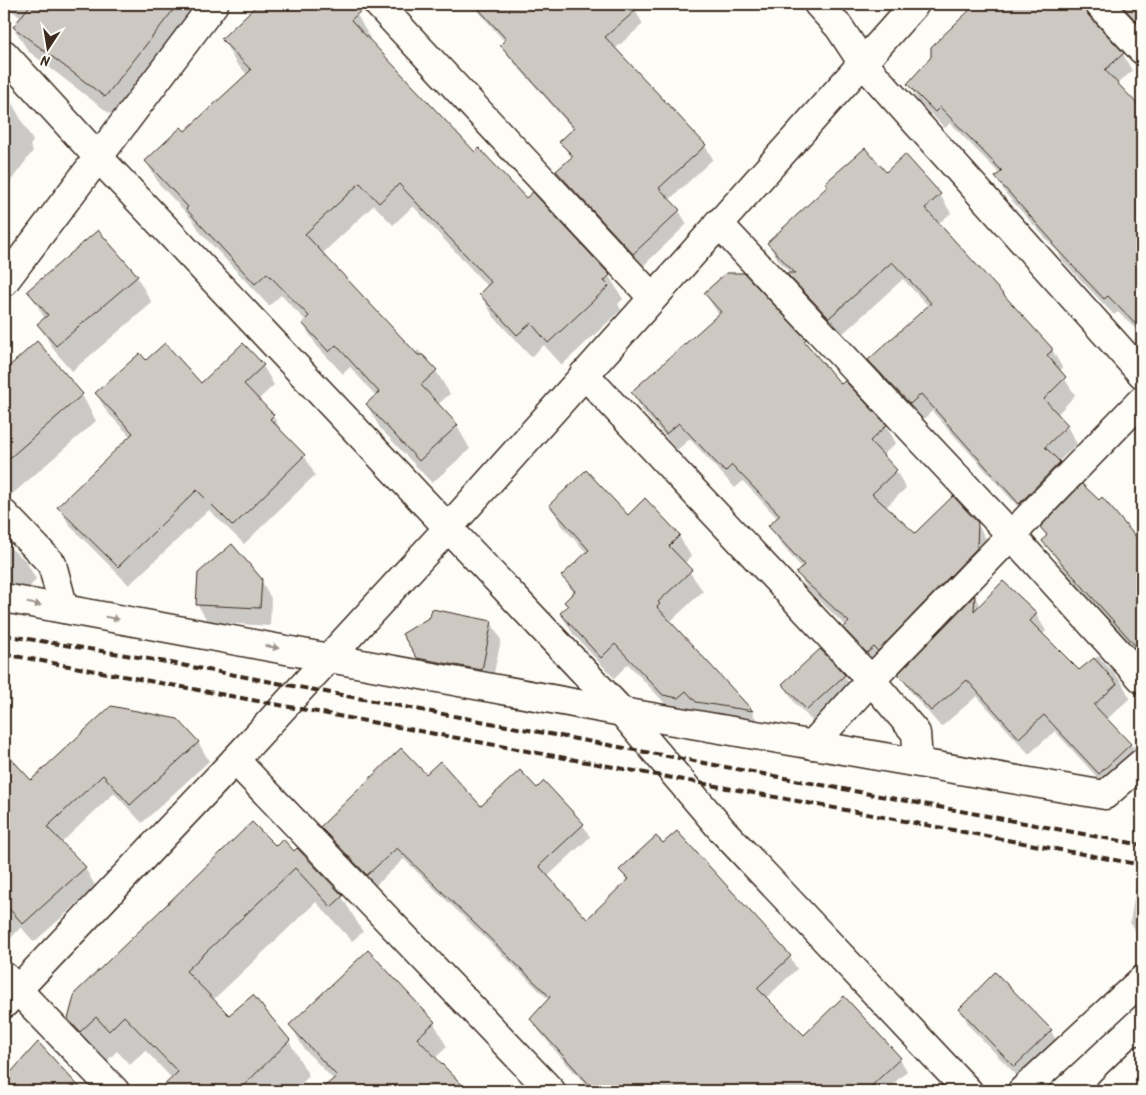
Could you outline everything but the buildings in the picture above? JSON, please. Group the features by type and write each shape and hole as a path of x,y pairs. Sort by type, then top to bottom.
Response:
{"street":[{"path":"4,282 214,4"},
{"path":"378,4 652,297"},
{"path":"818,4 839,27 862,62 1142,374"},
{"path":"115,1091 8,990 235,760 449,527 915,4"},
{"path":"1099,4 1142,50"},
{"path":"4,54 98,157 622,712 723,831 968,1091"},
{"path":"718,223 1012,536 1142,679"},
{"path":"584,374 872,680 916,733 918,762"},
{"path":"812,745 872,680 1142,400"},
{"path":"4,514 52,564 64,609"},
{"path":"4,598 622,712 1105,795 1142,763"},
{"path":"235,760 551,1091"},
{"path":"1022,1091 1142,980"},
{"path":"1110,1091 1142,1060"}],"railway":[{"path":"4,635 144,658 1142,845"},
{"path":"4,654 1142,865"}]}
